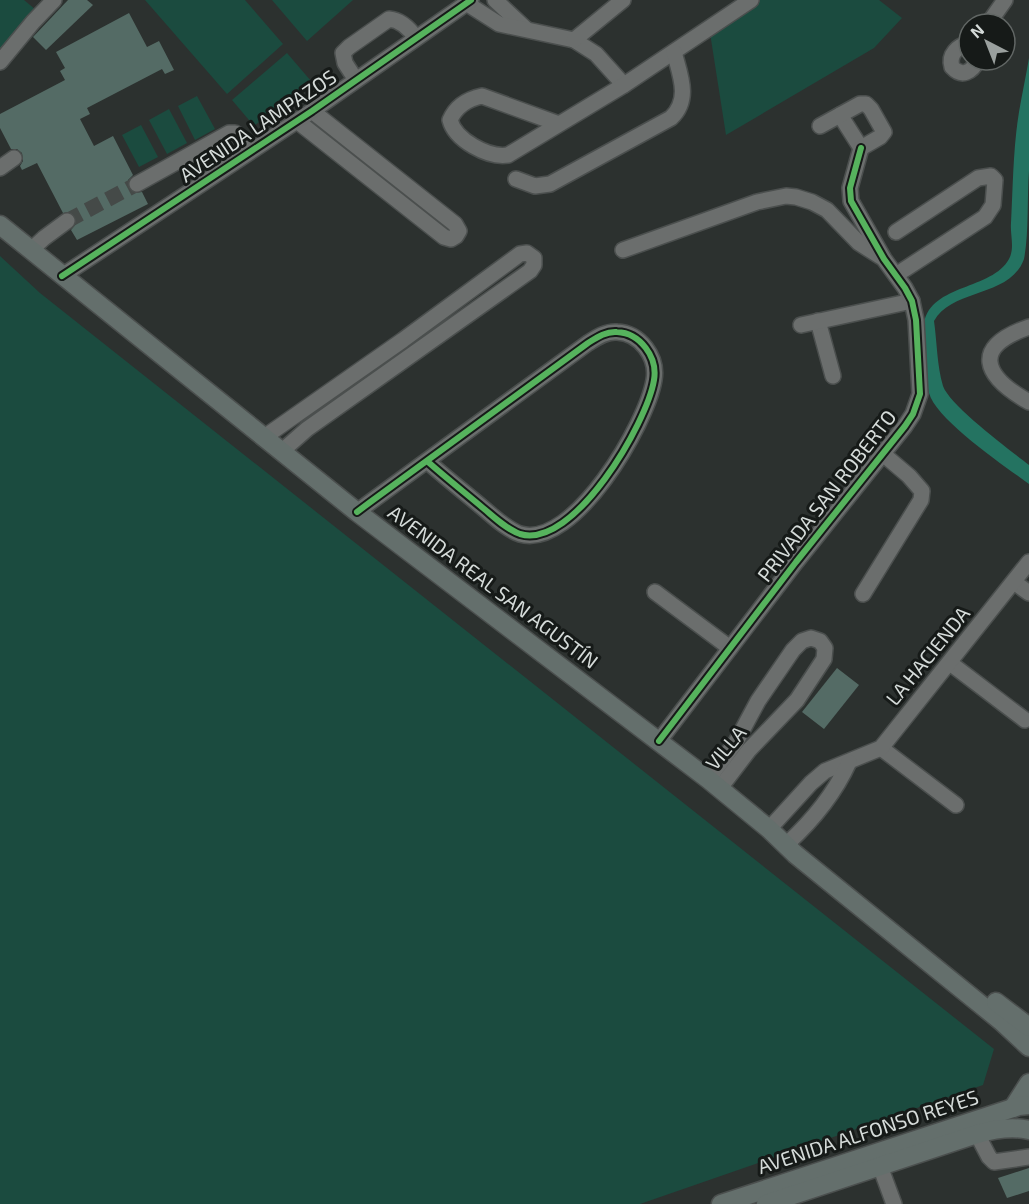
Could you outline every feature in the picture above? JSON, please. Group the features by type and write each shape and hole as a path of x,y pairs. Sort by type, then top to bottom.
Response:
{"main road":[{"name":"AVENIDA REAL SAN AGUSTÍN","path":"0,225 357,512 714,784 1001,1021 1029,1047"},
{"name":"AVENIDA REAL SAN AGUSTÍN","path":"789,846 1029,1027"},
{"path":"1021,1106 1029,1083"},
{"name":"AVENIDA ALFONSO REYES","path":"721,1204 746,1200 1021,1106"},
{"name":"AVENIDA ALFONSO REYES","path":"766,1204 790,1200 880,1166 976,1134 1017,1127 1029,1130"}],"street":[{"path":"0,62 54,0"},
{"path":"495,0 526,28"},
{"path":"574,40 623,0"},
{"path":"559,124 482,96 462,104 452,114 450,120 452,126 462,137 478,147 501,156 517,152 624,85 751,0"},
{"path":"468,2 498,24 526,28 574,40 596,54 624,85"},
{"name":"AVENIDA LAMPAZOS","path":"62,276 312,111 468,2"},
{"path":"356,80 345,63 344,53 389,19 397,20 416,38"},
{"path":"957,50 951,57 952,67 957,70"},
{"path":"516,179 535,186 550,183 672,118 681,106 683,90 674,52"},
{"path":"820,126 840,115 864,104 869,106 883,126 884,132 861,148 840,115"},
{"path":"297,121 444,237 451,239 456,236 459,231 455,224 312,111"},
{"path":"137,184 229,133 235,133 251,150"},
{"name":"PRIVADA SAN ROBERTO","path":"659,741 913,414 920,394 918,333 912,301 854,208 849,195 861,148"},
{"path":"0,168 9,158"},
{"path":"381,188 393,175"},
{"path":"896,232 978,178 991,176 995,180 993,205 985,217 896,275"},
{"name":"PRIVADA SAN ROBERTO","path":"623,250 757,202 786,196 796,197 820,206 836,218 859,243 884,258"},
{"path":"31,250 67,221"},
{"path":"263,438 403,340 520,254 527,253 534,258 534,265 530,271 307,429 281,452"},
{"path":"801,325 912,301"},
{"path":"818,321 833,376"},
{"path":"1029,327 1014,332 997,343 990,354 990,361 1009,390 1029,402"},
{"path":"357,512 588,343 604,334 617,332 636,338 647,348 654,362 655,377 650,395 627,445 600,486 570,517 550,531 536,535 520,534 504,525 427,461"},
{"path":"403,340 413,352"},
{"path":"863,594 921,500 922,491 883,453"},
{"name":"LA HACIENDA","path":"769,829 825,771 881,748 1029,562"},
{"path":"1014,582 1029,593"},
{"path":"656,592 730,648"},
{"name":"VILLA","path":"714,784 730,762 758,701 793,650 802,641 812,638 820,641 825,648 824,659 796,700 765,734 730,762"},
{"path":"950,663 1025,720"},
{"path":"748,721 765,734"},
{"path":"881,748 956,805"},
{"path":"789,846 840,783 849,762"},
{"path":"976,1134 994,1162 1029,1157"},
{"path":"880,1166 894,1204"}],"shaded area":[{"path":"0,0 24,0 36,10 0,57"},
{"path":"145,0 245,0 283,44 227,94"},
{"path":"272,0 353,0 307,41"},
{"path":"758,0 879,0 902,18 874,48 726,135 710,33"},
{"path":"287,53 311,81 254,126 232,100"},
{"path":"1029,58 1029,171 1024,259 1017,272 1007,280 954,303 943,310 934,321 939,370 948,395 981,427 1029,465 1029,484 973,442 934,404 928,386 924,323 929,310 938,301 990,277 1001,269 1011,255 1016,140"},
{"path":"197,96 215,129 195,140 178,106"},
{"path":"169,109 187,143 167,154 149,120"},
{"path":"141,125 158,157 139,167 122,135"},
{"path":"0,256 40,293 994,1049 983,1085 640,1204 0,1204"}],"building":[{"path":"68,0 87,0 93,5 46,50 33,37"},
{"path":"129,13 147,47 159,41 174,70 165,74 162,69 87,108 90,114 80,119 94,146 113,136 133,175 128,180 128,188 133,193 142,192 148,204 77,240 71,230 76,224 75,216 70,212 63,213 37,163 22,170 20,166 23,161 22,153 17,149 11,149 0,128 0,114 65,80 60,71 65,68 56,52"},
{"path":"837,668 859,685 824,729 802,712"},
{"path":"1029,1168 1029,1191 1007,1198 998,1178"}],"tunnel":[{"path":"67,221 137,184"}],"cycle path":[{"path":"62,276 312,111 471,0"},
{"path":"659,741 796,562 905,426 913,414 920,394 916,320 912,301 884,259 851,201 850,188 861,148"},
{"path":"357,512 588,343 598,337 613,332 625,333 640,342 650,355 655,371 654,380 638,424 623,452 605,479 584,504 563,523 541,534 520,534 510,529 427,461"}]}
